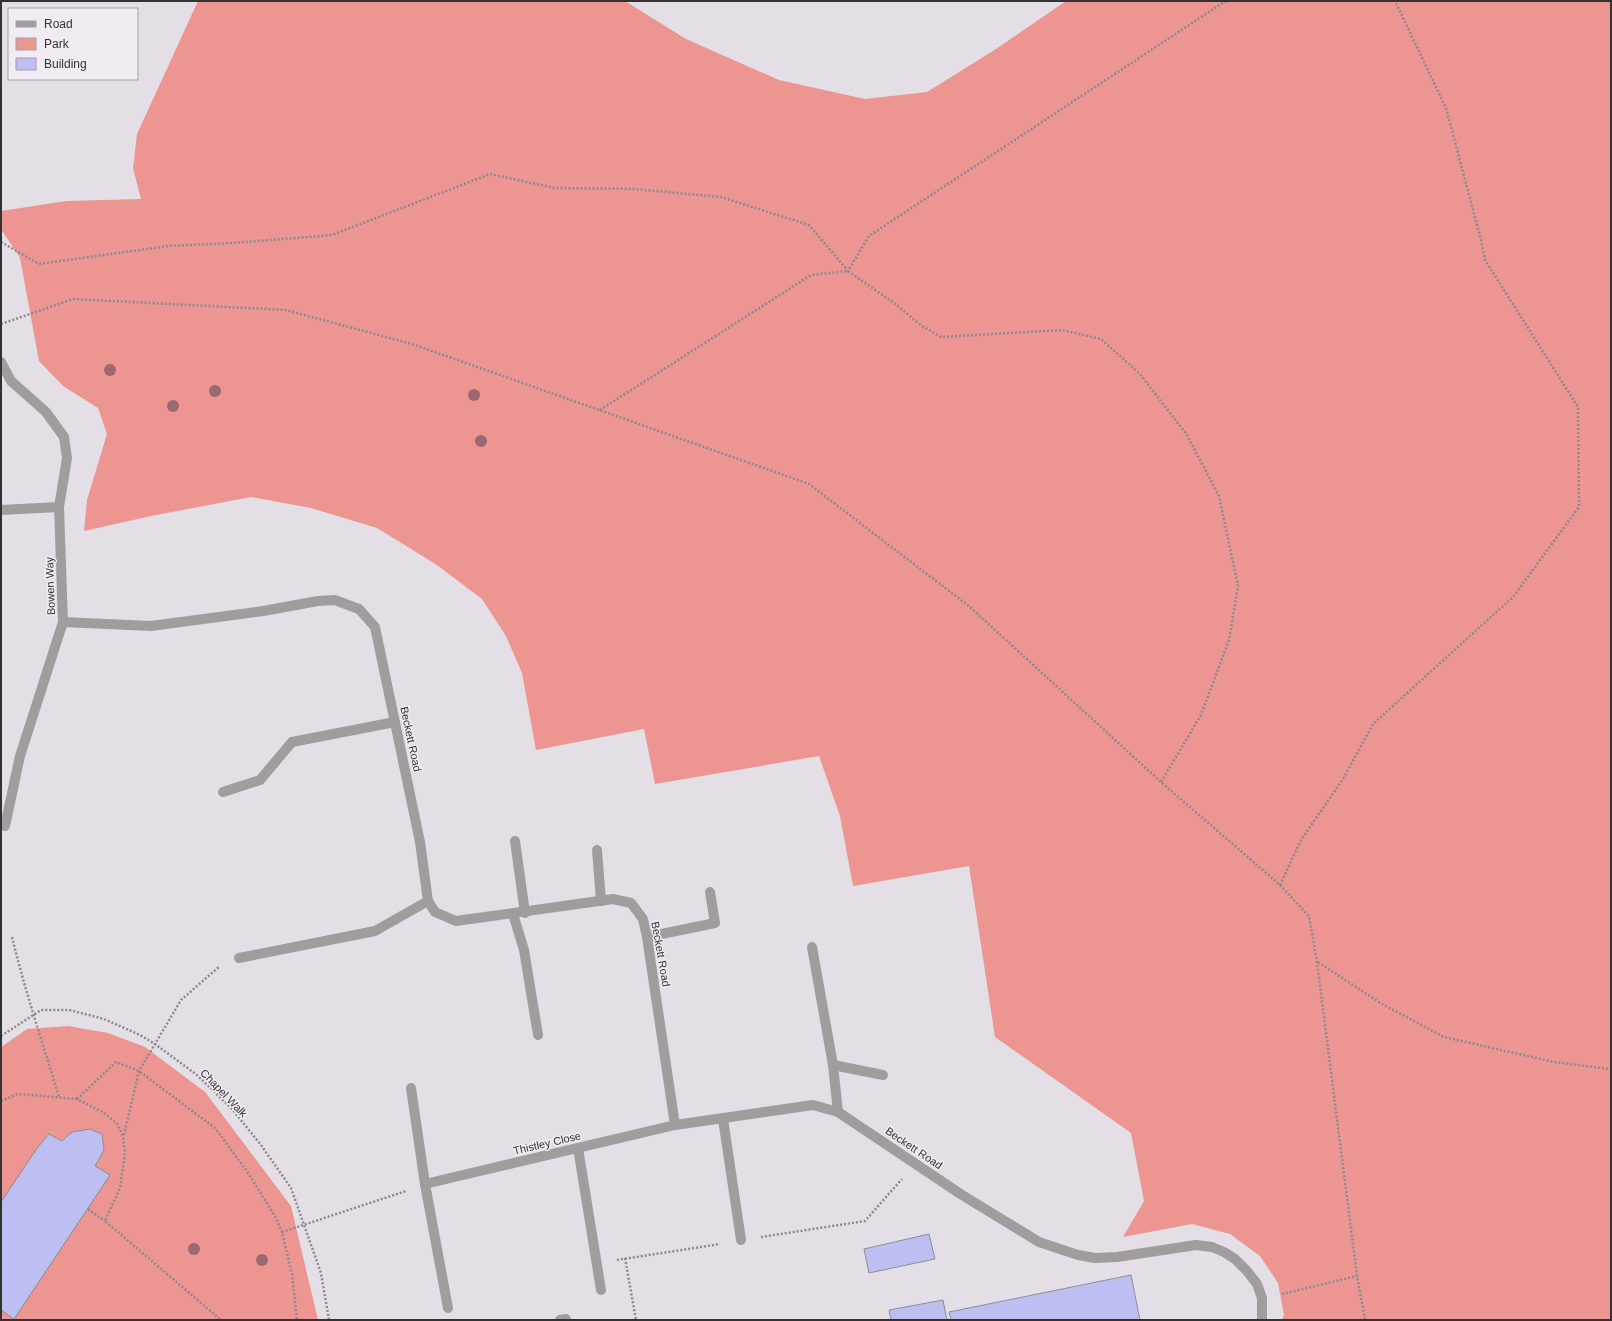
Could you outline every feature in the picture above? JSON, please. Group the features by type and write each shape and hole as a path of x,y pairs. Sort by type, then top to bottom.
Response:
{"street":[{"name":"Bowen Way","path":"1,362 11,381 46,412 64,437 67,458 59,507 63,622 20,756 3,825"},
{"path":"1,510 59,507"},
{"name":"Beckett Road","path":"63,622 151,626 263,611 318,601 335,600 359,608 375,627 420,842 428,901 435,912 456,921 612,899 631,902 643,919 647,937 675,1125 813,1105 838,1112 962,1195 1039,1242 1078,1255 1095,1258 1116,1257 1196,1246 1212,1247 1224,1252 1235,1259 1247,1270 1257,1284 1262,1298 1262,1320"},
{"path":"223,792 260,780 292,742 395,722"},
{"path":"515,841 524,912"},
{"path":"598,850 602,901"},
{"path":"647,937 715,923 710,892"},
{"path":"239,958 375,931 428,901"},
{"path":"513,914 524,950 538,1035"},
{"path":"812,947 833,1065 838,1112"},
{"path":"833,1065 883,1075"},
{"path":"411,1088 425,1184 448,1308"},
{"path":"723,1119 740,1240"},
{"name":"Thistley Close","path":"425,1184 675,1125"},
{"path":"578,1148 601,1290"}],"path":[{"path":"848,271 869,236 1217,6 1229,1"},
{"path":"1280,885 1301,840 1343,779 1373,724 1513,597 1578,507 1578,407 1485,260 1446,108 1395,1"},
{"path":"1,242 39,264 168,246 234,243 332,235 490,174 555,188 634,189 721,197 809,225 848,271 894,303 922,326 941,337 1062,330 1101,339 1140,374 1187,435 1219,496 1238,586 1229,640 1201,715 1161,782"},
{"path":"600,410 810,275 848,271"},
{"path":"1,324 74,299 286,310 412,344 809,484 970,608 1161,782 1280,885 1309,916 1317,962 1357,1276 1365,1320"},
{"path":"12,937 22,978 59,1098"},
{"path":"123,1136 139,1071 181,1000 225,961 239,958"},
{"path":"1317,962 1382,1004 1444,1037 1554,1062 1611,1069"},
{"name":"Chapel Walk","path":"1,1036 41,1010 69,1010 104,1019 155,1044 197,1075 232,1109 291,1188 321,1273 329,1320"},
{"path":"77,1099 116,1062 139,1071 215,1128 246,1170 275,1216 282,1232 292,1274 297,1320"},
{"path":"1,1101 18,1094 77,1099 104,1113 117,1124 123,1136 125,1153 120,1188 105,1221"},
{"path":"596,1263 865,1221 915,1164"},
{"path":"282,1232 425,1184"},
{"path":"88,1209 105,1221 221,1320"},
{"path":"625,1258 636,1320"},
{"path":"1262,1298 1357,1276"}],"green space":[{"path":"198,1 625,1 686,39 779,80 865,99 927,92 996,49 1066,1 1611,1 1611,1320 1282,1320 1284,1315 1278,1283 1260,1256 1230,1234 1192,1224 1123,1237 1144,1201 1131,1133 995,1037 969,866 853,886 840,816 819,756 655,784 644,729 536,750 522,673 506,636 482,599 437,565 377,528 311,508 251,497 151,516 84,531 87,500 107,434 98,408 63,386 39,361 20,258 1,229 1,211 66,201 141,199 133,168 137,134"},
{"path":"68,1026 108,1033 145,1047 205,1092 291,1206 318,1320 1,1320 1,1047 27,1029"}],"building":[{"path":"90,1129 102,1134 104,1150 95,1166 110,1175 14,1319 1,1310 1,1202 38,1147 49,1134 62,1141 72,1132"},
{"path":"929,1234 935,1259 869,1273 864,1249"},
{"path":"1131,1275 1140,1320 951,1320 949,1312"},
{"path":"943,1300 947,1320 891,1320 889,1310"}]}
